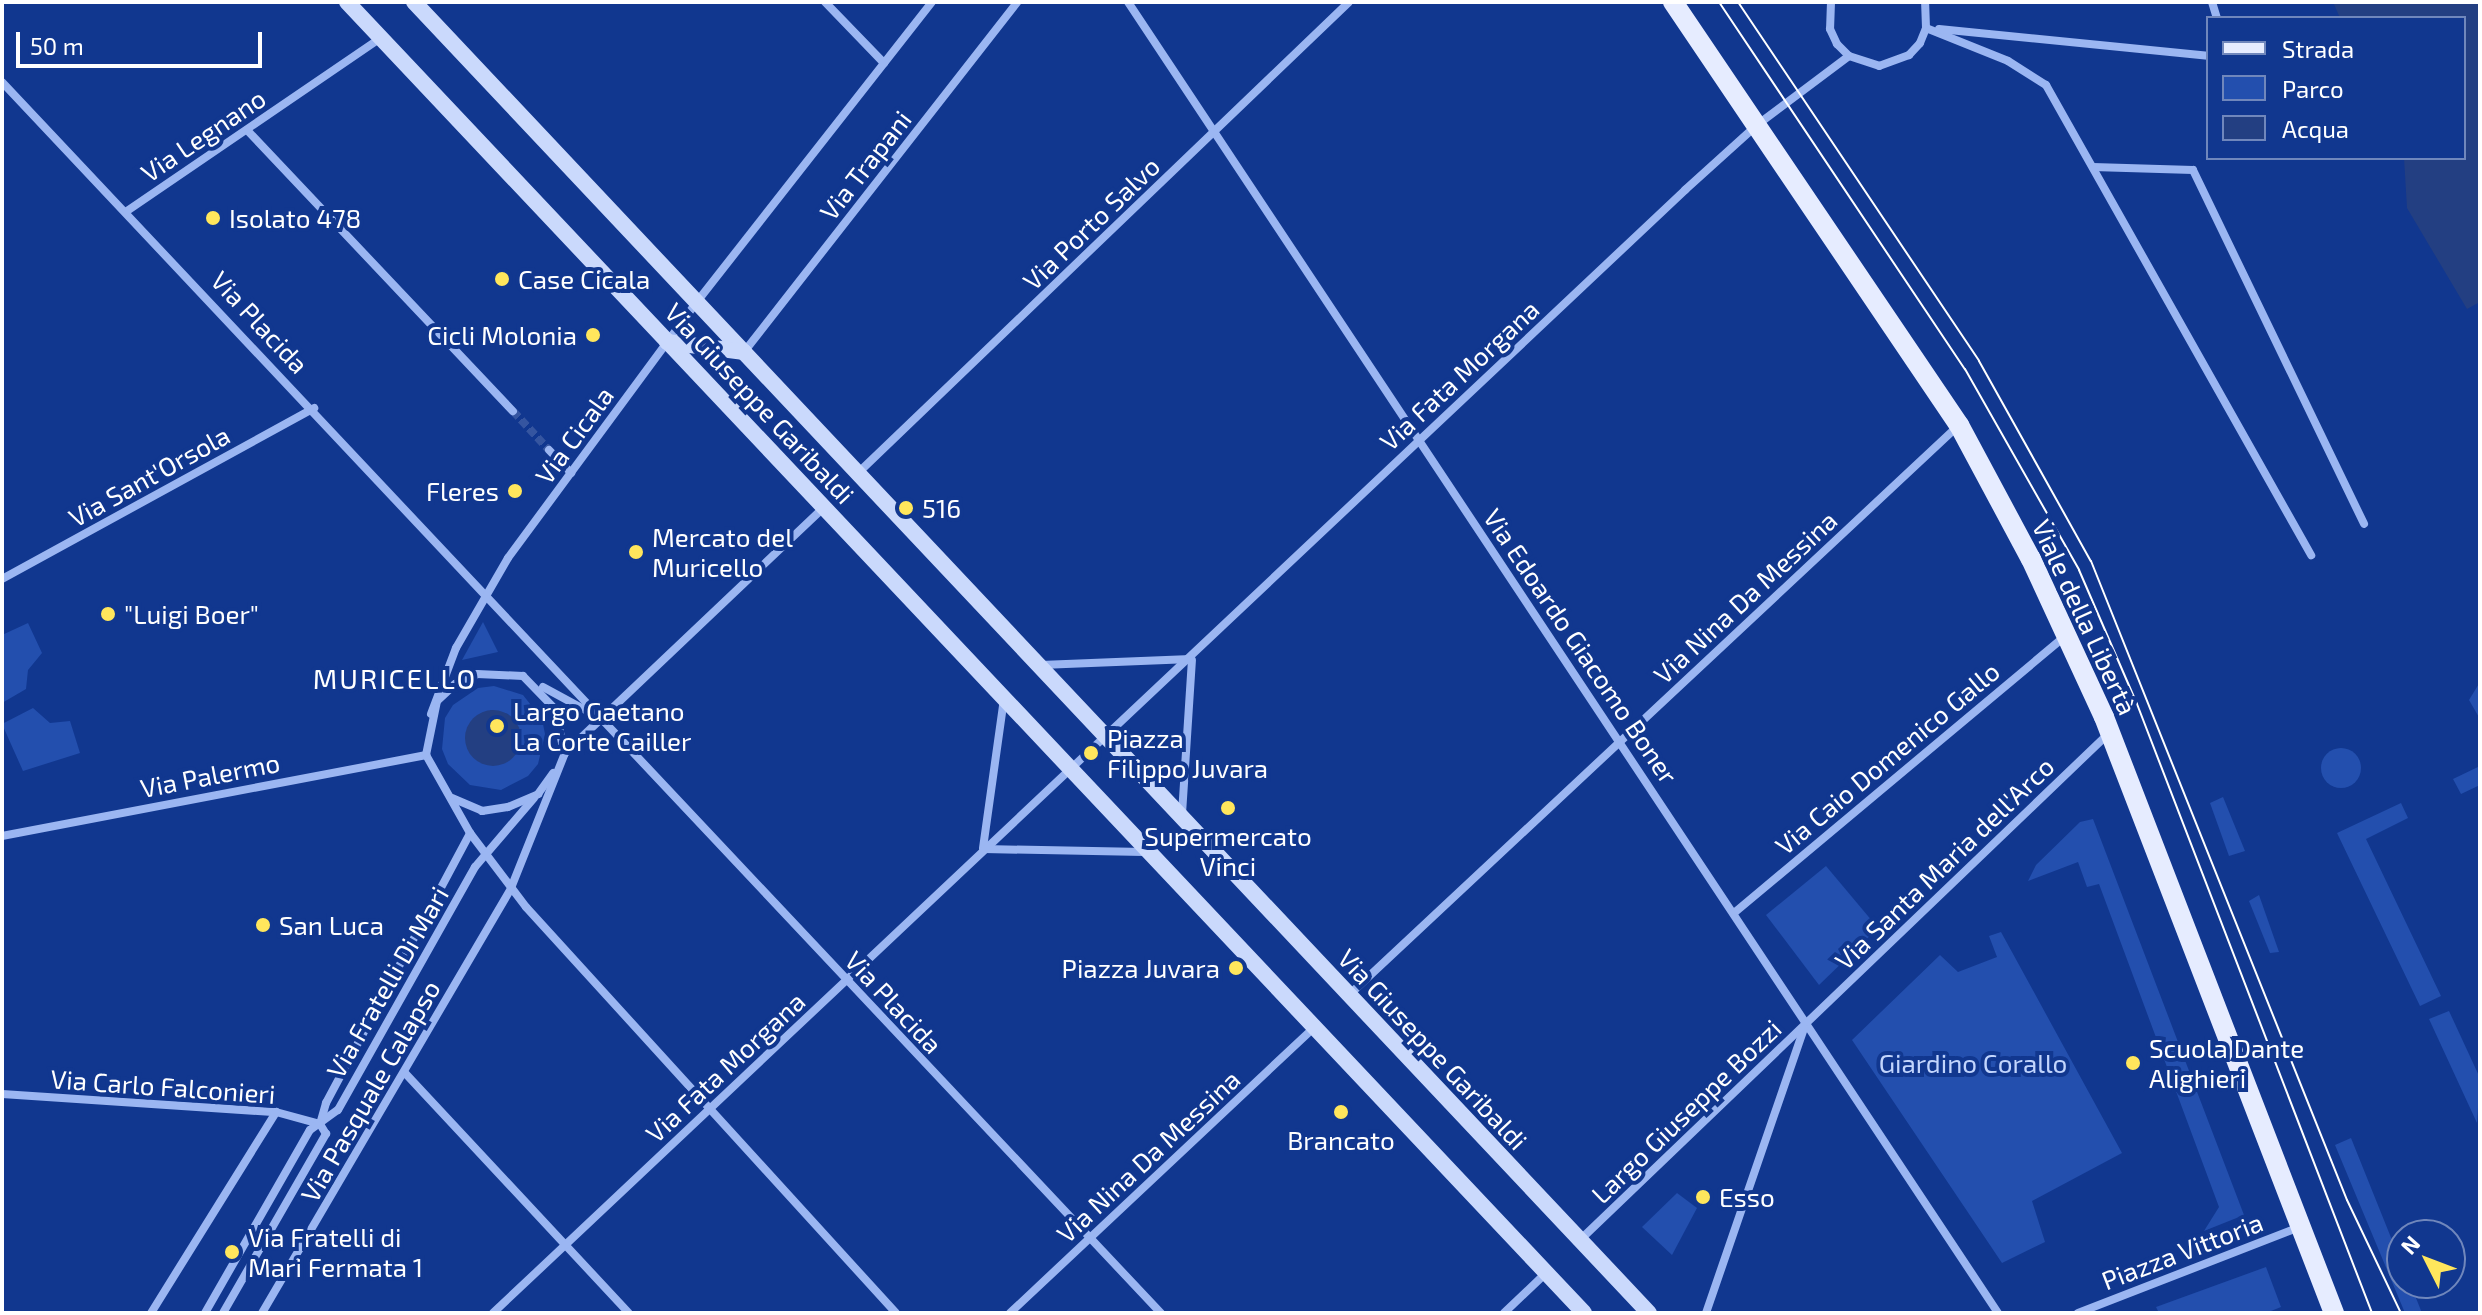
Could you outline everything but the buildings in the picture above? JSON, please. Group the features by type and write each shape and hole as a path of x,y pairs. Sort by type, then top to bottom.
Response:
{"main road":[{"name":"Via Giuseppe Garibaldi","path":"347,2 825,507 1144,852"},
{"name":"Viale della Libertà","path":"1673,2 1959,425 2067,634 2110,732 2334,1313"},
{"name":"Via Giuseppe Garibaldi","path":"424,5 696,303 1041,665 1181,819 1649,1313"},
{"path":"667,342 744,352"},
{"path":"1144,852 1584,1313"}],"street":[{"path":"825,2 884,63"},
{"name":"Via Trapani","path":"696,303 932,2"},
{"name":"Via Trapani","path":"744,352 1017,2"},
{"name":"Via Edoardo Giacomo Boner","path":"1128,2 1998,1313"},
{"name":"Via Porto Salvo","path":"858,473 1349,2"},
{"path":"1831,2 1830,29 1849,56 1863,64 1895,63 1920,43 1926,28 1925,2"},
{"path":"1926,28 2206,56"},
{"path":"1926,28 2008,61 2046,85 2311,555"},
{"name":"Via Legnano","path":"127,211 381,38"},
{"name":"Via Fata Morgana","path":"493,1313 983,849 1192,659 1420,439 1757,125 1849,56"},
{"name":"Via Placida","path":"2,82 314,408 599,718 1161,1313"},
{"path":"247,130 513,411"},
{"path":"2093,167 2193,170 2364,524"},
{"name":"Via Cicala","path":"431,714 440,683 486,593 696,303"},
{"name":"Via Sant'Orsola","path":"2,579 314,408"},
{"name":"Via Nina Da Messina","path":"1349,995 1959,425"},
{"path":"549,450 571,473"},
{"path":"452,798 482,811 508,807 538,794 565,753 599,718 825,507"},
{"name":"Via Caio Domenico Gallo","path":"1734,913 2067,634"},
{"path":"1041,665 1192,659 1181,819"},
{"path":"599,718 514,673 477,674 455,684 431,714 426,755 484,855 511,888 708,1110 896,1313"},
{"path":"535,683 560,718 565,753"},
{"path":"1004,699 983,849 1144,852"},
{"name":"Via Santa Maria dell'Arco","path":"1806,1024 2110,732"},
{"name":"Via Pasquale Calapso","path":"262,1313 511,888 565,753"},
{"name":"Via Palermo","path":"2,836 426,755"},
{"name":"Via Fratelli Di Mari","path":"205,1313 310,1130 338,1110 484,855 538,794"},
{"name":"Via Fratelli Di Mari","path":"320,1124 326,1103 470,833"},
{"name":"Largo Giuseppe Bozzi","path":"1580,1240 1806,1024"},
{"name":"Largo Giuseppe Bozzi","path":"1706,1313 1806,1024"},
{"name":"Via Nina Da Messina","path":"1010,1313 1314,1028"},
{"path":"405,1073 564,1247 629,1313"},
{"name":"Via Carlo Falconieri","path":"2,1094 276,1112 320,1124"},
{"path":"151,1313 276,1112"},
{"path":"223,1313 326,1134 320,1124"},
{"name":"Piazza Vittoria","path":"2078,1313 2300,1227"},
{"path":"1504,1313 1546,1273"}],"green space":[{"path":"483,622 498,652 462,660"},
{"path":"28,623 42,653 28,670 26,689 2,703 2,635"},
{"path":"2480,682 2480,719 2469,700"},
{"path":"494,686 523,695 542,719 545,734 538,764 528,776 501,790 470,785 448,764 442,749 445,718 453,705 478,688","holes":["490,710 508,714 521,737 516,754"]},
{"path":"33,708 50,723 70,721 80,753 23,771 2,724"},
{"path":"2341,748 2355,754 2361,768 2355,782 2341,788 2327,782 2321,768 2327,754"},
{"path":"2480,766 2480,785 2461,794 2453,779"},
{"path":"2223,797 2245,851 2229,856 2210,803"},
{"path":"2401,803 2408,818 2366,839 2441,996 2420,1006 2337,833"},
{"path":"2093,819 2244,1215 2204,1231 2219,1207 2099,884 2087,887 2078,862 2028,881 2036,865 2080,822"},
{"path":"1826,866 1878,928 1819,985 1766,915"},
{"path":"2259,895 2279,952 2270,953 2249,901"},
{"name":"Giardino Corallo","path":"2001,932 2122,1153 2032,1201 2045,1242 2002,1263 1852,1040 1940,955 1958,972 1997,957 1989,936"},
{"path":"2449,1011 2480,1078 2477,1123 2429,1019"},
{"path":"2351,1138 2386,1225 2386,1267 2335,1145"},
{"path":"1677,1193 1697,1208 1672,1255 1642,1227"},
{"path":"2266,1267 2281,1307 2266,1313 2159,1313 2156,1307"},
{"path":"2399,1299 2416,1299 2422,1313 2405,1313"}],"water":[{"path":"2333,2 2480,2 2480,302 2467,309 2407,208 2404,160 2466,160 2466,16 2339,16"},
{"path":"493,710 513,718 521,738 513,758 493,766 473,758 465,738 473,718"}],"tunnel":[{"path":"513,411 549,450"}],"tram line":[{"path":"1719,2 1965,369 2079,570 2137,704 2372,1313"},
{"path":"1738,2 1979,361 2091,561 2347,1200 2401,1313"}],"place":[{"name":"Isolato 478","path":"213,218"},
{"name":"Case Cicala","path":"502,279"},
{"name":"Cicli Molonia","path":"593,335"},
{"name":"Fleres","path":"515,491"},
{"name":"516","path":"906,508"},
{"name":"Mercato del Muricello","path":"636,552"},
{"name":"\"Luigi Boer\"","path":"108,614"},
{"name":"Largo Gaetano La Corte Cailler","path":"497,726"},
{"name":"Piazza Filippo Juvara","path":"1091,753"},
{"name":"Supermercato Vinci","path":"1228,808"},
{"name":"San Luca","path":"263,925"},
{"name":"Piazza Juvara","path":"1236,968"},
{"name":"Scuola Dante Alighieri","path":"2133,1063"},
{"name":"Brancato","path":"1341,1112"},
{"name":"Esso","path":"1703,1197"},
{"name":"Via Fratelli di Mari Fermata 1","path":"232,1252"}],"district":[{"name":"MURICELLO","path":"395,678"}]}
